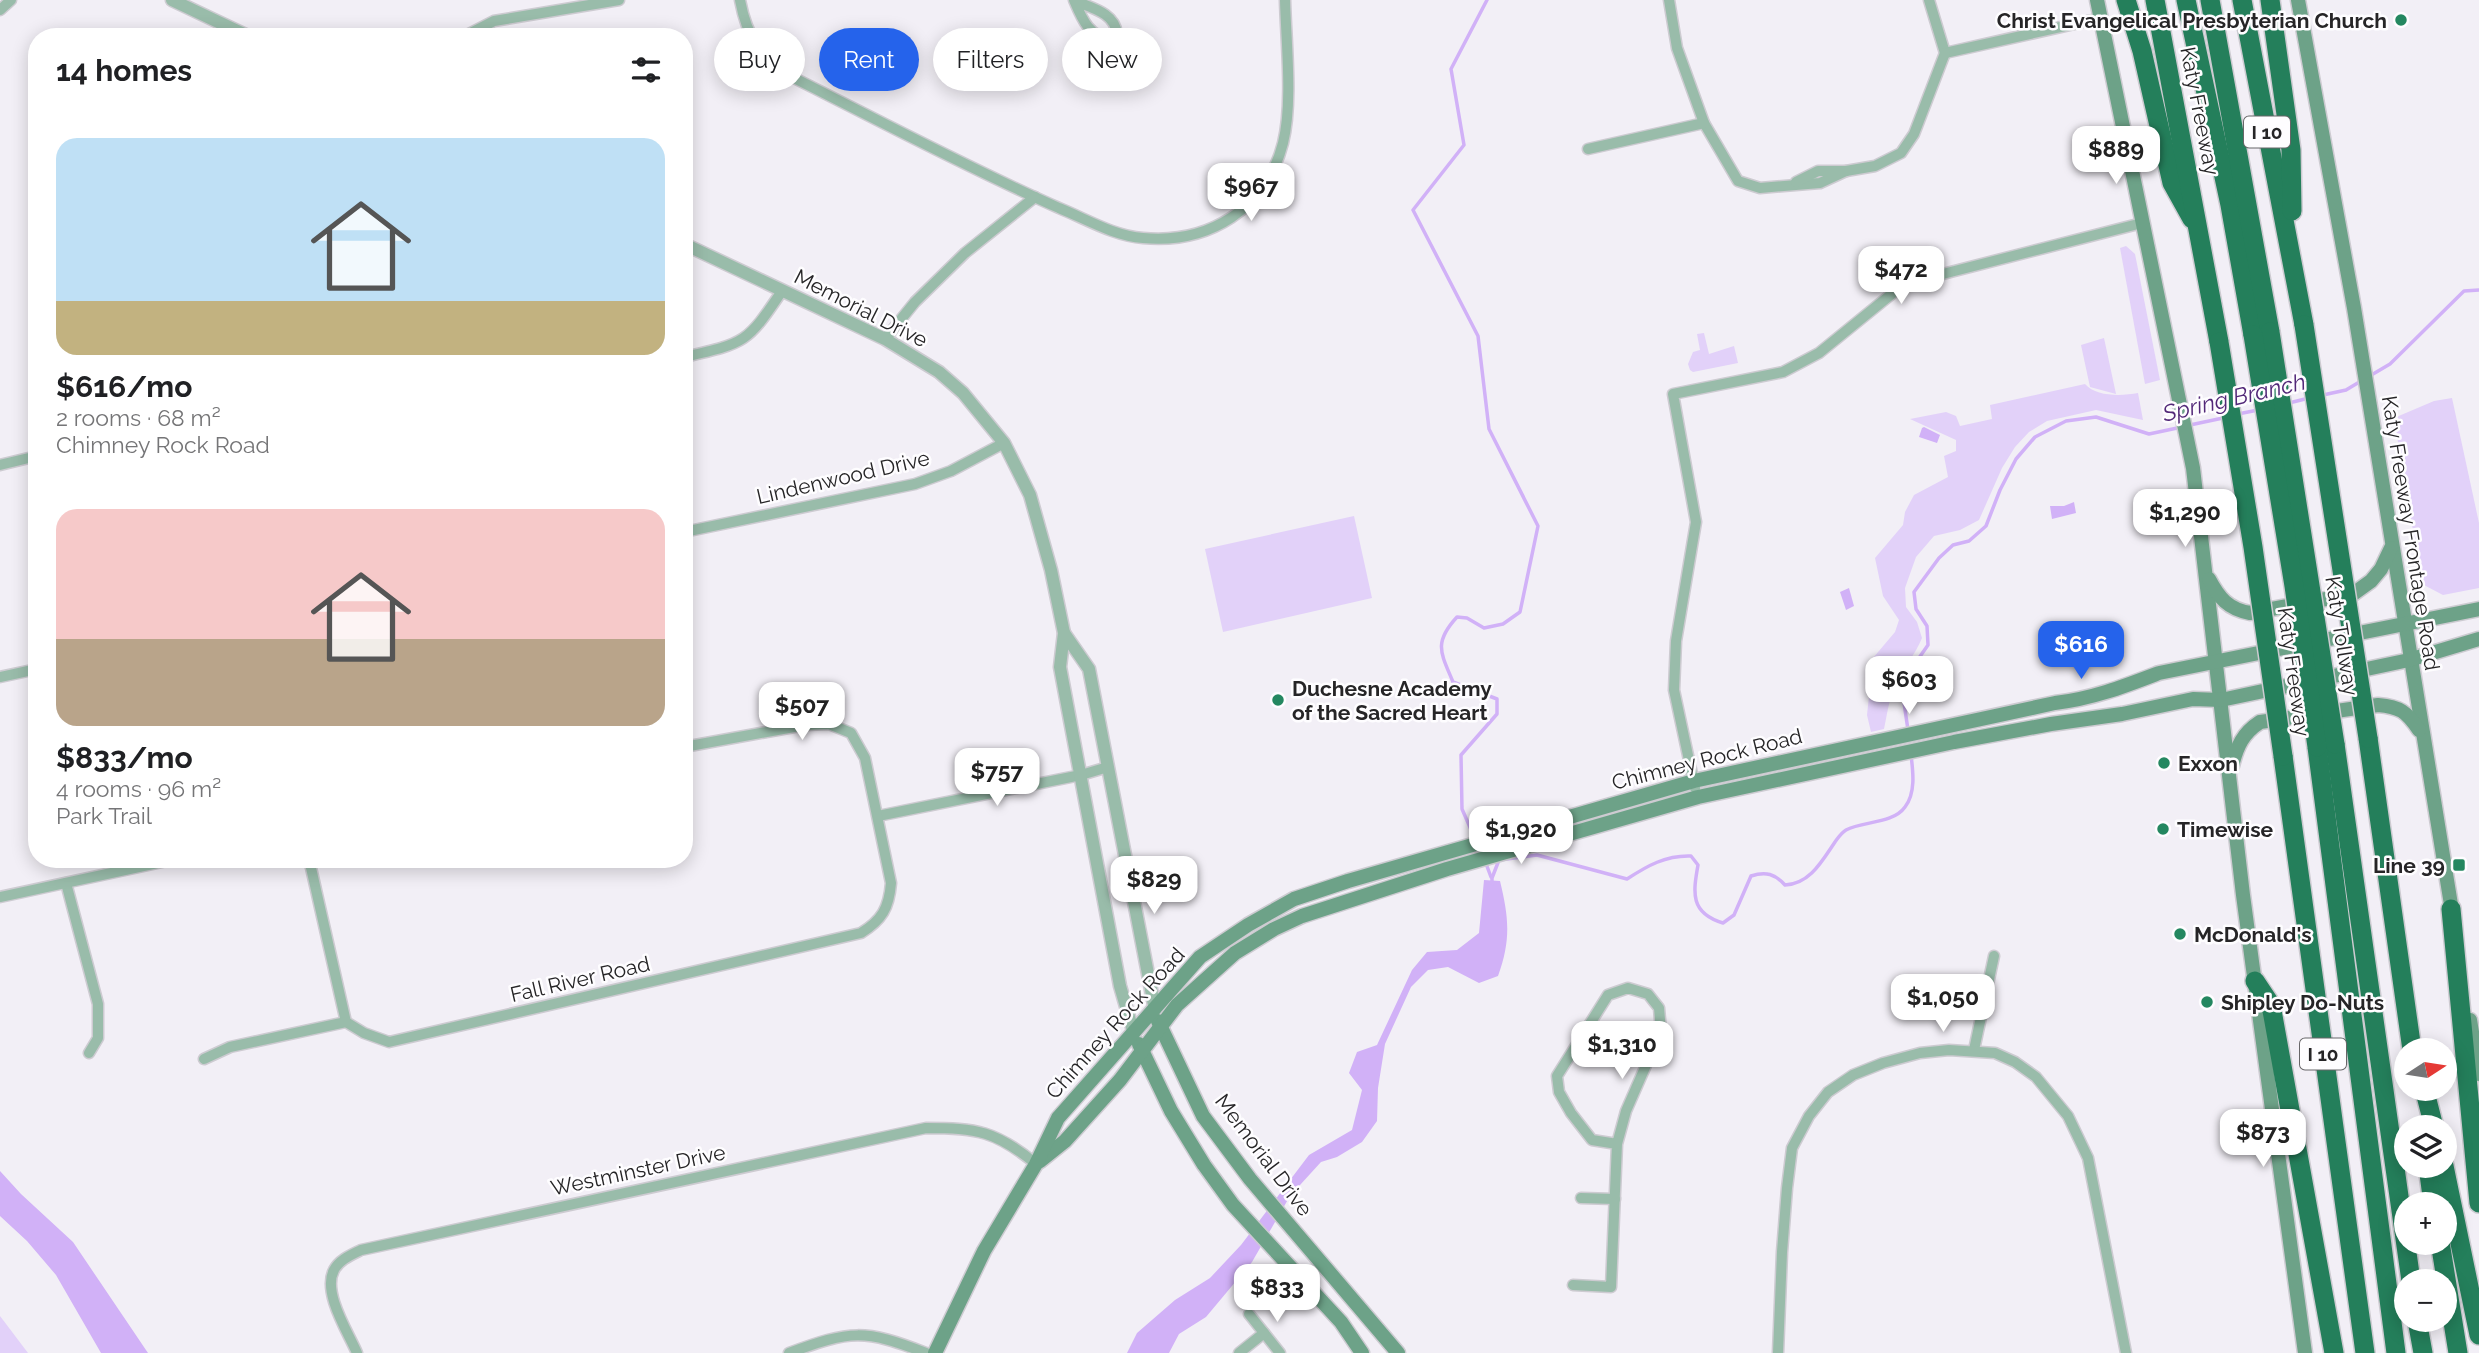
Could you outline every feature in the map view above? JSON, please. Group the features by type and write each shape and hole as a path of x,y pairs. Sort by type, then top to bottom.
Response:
{"highway":[{"path":"2126,0 2142,51 2172,183 2200,234"},
{"name":"Katy Freeway","path":"2155,0 2200,234 2253,547 2365,1353"},
{"name":"Katy Tollway","path":"2186,0 2230,205 2262,334"},
{"name":"Katy Tollway","path":"2210,0 2409,1269"},
{"name":"I 10","path":"2242,0 2304,325 2411,1038"},
{"path":"2270,0 2291,150 2293,264"},
{"name":"Katy Tollway","path":"2326,745 2368,1140"},
{"path":"2451,909 2479,1203"},
{"path":"2255,981 2271,1005 2334,1353"},
{"path":"2368,1140 2396,1353"},
{"path":"2368,1140 2407,1353"},
{"path":"2446,1178 2479,1335"},
{"path":"2442,1255 2458,1353"},
{"path":"2419,1332 2423,1353"}],"main road":[{"path":"2097,0 2193,468 2255,981 2305,1353"},
{"name":"Katy Freeway Frontage Road","path":"2298,0 2354,308 2421,734 2479,1074"},
{"path":"2205,572 2218,596 2234,610 2250,613 2353,594 2371,581 2381,569 2391,548"},
{"name":"Chimney Rock Road","path":"935,1353 984,1251 1036,1164 1058,1118 1200,957 1294,899 1694,781 2074,701 2116,690 2159,673 2479,609"},
{"name":"Chimney Rock Road","path":"1036,1164 1065,1141 1120,1080 1177,1005 1235,953 1274,929 1353,898 1698,797 2051,724 2123,714 2193,699 2221,700 2409,660 2479,639"},
{"path":"2047,705 2051,724"},
{"path":"2230,774 2237,748 2247,731 2260,722 2378,705 2397,707 2411,718 2421,734"},
{"path":"1348,881 1353,898"},
{"name":"Memorial Drive","path":"1155,1010 1160,1027 1203,1116 1250,1179 1398,1353"},
{"name":"Memorial Drive","path":"1134,1034 1171,1111 1203,1165 1233,1206 1341,1322 1362,1353"}],"street":[{"path":"0,10 11,0"},
{"path":"172,0 231,28"},
{"path":"482,28 494,22 618,0"},
{"path":"740,0 744,24 758,49 792,77 1035,197 1121,234 1144,238 1190,237 1225,222 1257,195 1273,172 1283,142 1287,98 1284,0"},
{"path":"1669,0 1677,48 1704,123 1738,181 1759,188 1820,183 1846,172 1875,166 1901,153 1914,134 1945,53 1929,0"},
{"path":"1945,53 2101,18"},
{"path":"1588,149 1704,123"},
{"path":"886,339 915,302 965,253 1035,197"},
{"path":"1698,797 1674,690 1676,641 1696,522 1673,394 1783,372 1819,353 1899,288 2141,223"},
{"name":"Memorial Drive","path":"693,248 886,339 947,379 963,393 1004,443 1030,495 1048,556 1064,633 1060,667 1120,986 1134,1034"},
{"path":"693,355 733,346 747,337 758,327 782,291"},
{"name":"Lindenwood Drive","path":"693,530 915,484 951,471 1004,443"},
{"path":"0,465 28,458"},
{"name":"Memorial Drive","path":"1064,633 1089,670 1155,1010"},
{"path":"0,677 28,671"},
{"name":"Fall River Road","path":"346,1022 363,1033 389,1042 861,933 874,925 885,912 891,883 865,758 851,733 829,724 805,725 693,745"},
{"path":"878,816 1081,775 1108,767"},
{"path":"0,897 135,868"},
{"path":"204,1059 230,1047 346,1022 311,868"},
{"path":"66,883 98,1004 98,1038 89,1053"},
{"path":"1974,1050 1994,956"},
{"path":"1573,1285 1611,1287 1617,1144 1626,1111 1661,1031 1659,1008 1648,994 1628,988 1608,995 1557,1076 1559,1092 1571,1114 1592,1140 1617,1144"},
{"path":"1778,1353 1782,1252 1792,1148 1809,1116 1828,1093 1853,1075 1882,1063 1920,1053 1974,1050 1995,1053 2015,1062 2036,1077 2067,1116 2083,1147 2088,1158 2126,1353"},
{"name":"Westminster Drive","path":"357,1353 334,1303 331,1284 334,1270 346,1257 361,1250 926,1128 959,1128 983,1132 1011,1144 1036,1164"},
{"path":"1581,1198 1615,1199"},
{"path":"1249,1314 1280,1353"},
{"path":"1239,1353 1264,1333"},
{"path":"789,1353 846,1335 871,1334 926,1353"}],"shaded area":[{"path":"2126,246 2135,254 2160,380 2145,384 2120,248"},
{"path":"1704,333 1709,354 1734,346 1738,363 1693,372 1690,370 1688,364 1693,352 1700,350 1697,334"},
{"path":"2104,338 2116,394 2090,387 2081,345"},
{"path":"2085,384 2102,393 2138,393 2143,420 2096,410 2047,421 2029,432 2015,447 2002,468 1979,520 1960,530 1934,536 1916,557 1905,588 1906,607 1917,622 1922,638 1895,686 1884,729 1871,732 1867,715 1873,658 1895,632 1899,620 1883,596 1875,558 1903,525 1905,512 1914,495 1948,477 1944,456 1956,451 1956,440 1910,419 1946,412 1956,416 1960,426 1992,419 1990,405"},
{"path":"2452,398 2479,523 2479,588 2443,595 2422,584 2394,418 2434,401"},
{"path":"1924,427 1940,435 1937,443 1919,437"},
{"path":"2074,502 2076,513 2052,519 2050,506 2064,506"},
{"path":"1354,516 1372,598 1223,632 1205,549"},
{"path":"1849,588 1854,606 1846,610 1840,592"},
{"path":"1484,880 1500,881 1505,906 1507,940 1498,976 1479,983 1448,967 1428,970 1411,987 1385,1044 1378,1088 1377,1121 1362,1142 1337,1157 1321,1162 1290,1196 1252,1262 1206,1317 1179,1334 1169,1353 1127,1353 1137,1333 1175,1300 1210,1278 1241,1245 1309,1155 1352,1130 1362,1090 1349,1073 1357,1052 1377,1045 1412,970 1427,952 1457,950 1479,933"},
{"path":"0,1171 73,1242 148,1353 101,1353 56,1275 27,1241 0,1216"},
{"path":"0,1316 28,1353 0,1353"}],"waterway":[{"path":"1476,841 1462,809 1461,755 1497,714 1497,699 1453,682 1443,656 1442,641 1457,617 1467,618 1484,628 1503,624 1520,612 1538,526 1489,429 1478,336 1413,210 1464,145 1451,69 1487,0"},
{"name":"Spring Branch","path":"2368,377 2390,364 2464,291 2479,290"},
{"name":"Spring Branch","path":"2323,395 2346,390 2361,381"},
{"name":"Spring Branch","path":"2289,403 2309,398"},
{"name":"Spring Branch","path":"2238,414 2258,410"},
{"name":"Spring Branch","path":"1908,730 1903,696 1905,678 1928,645 1927,626 1916,609 1914,592 1939,558 1953,545 1969,541 1986,526 2016,459 2035,437 2066,421 2096,417 2149,434 2182,427"},
{"name":"Spring Branch","path":"2190,425 2223,418"},
{"name":"Spring Branch","path":"1492,884 1499,860 1537,855 1627,879 1657,862 1673,857 1691,856 1698,865 1695,893 1699,908 1704,914 1723,923 1734,915 1751,876 1770,874 1785,885 1802,881 1825,857 1844,831 1886,819 1900,812 1905,807 1912,789 1911,755"},
{"path":"1485,861 1491,877"}],"place":[{"name":"Christ Evangelical Presbyterian Church","path":"2401,20"},
{"name":"Duchesne Academy of the Sacred Heart","path":"1278,700"},
{"name":"Exxon","path":"2164,763"},
{"name":"Timewise","path":"2163,829"},
{"name":"Line 39","path":"2459,865"},
{"name":"McDonald's","path":"2180,934"},
{"name":"Shipley Do-Nuts","path":"2207,1002"}]}
